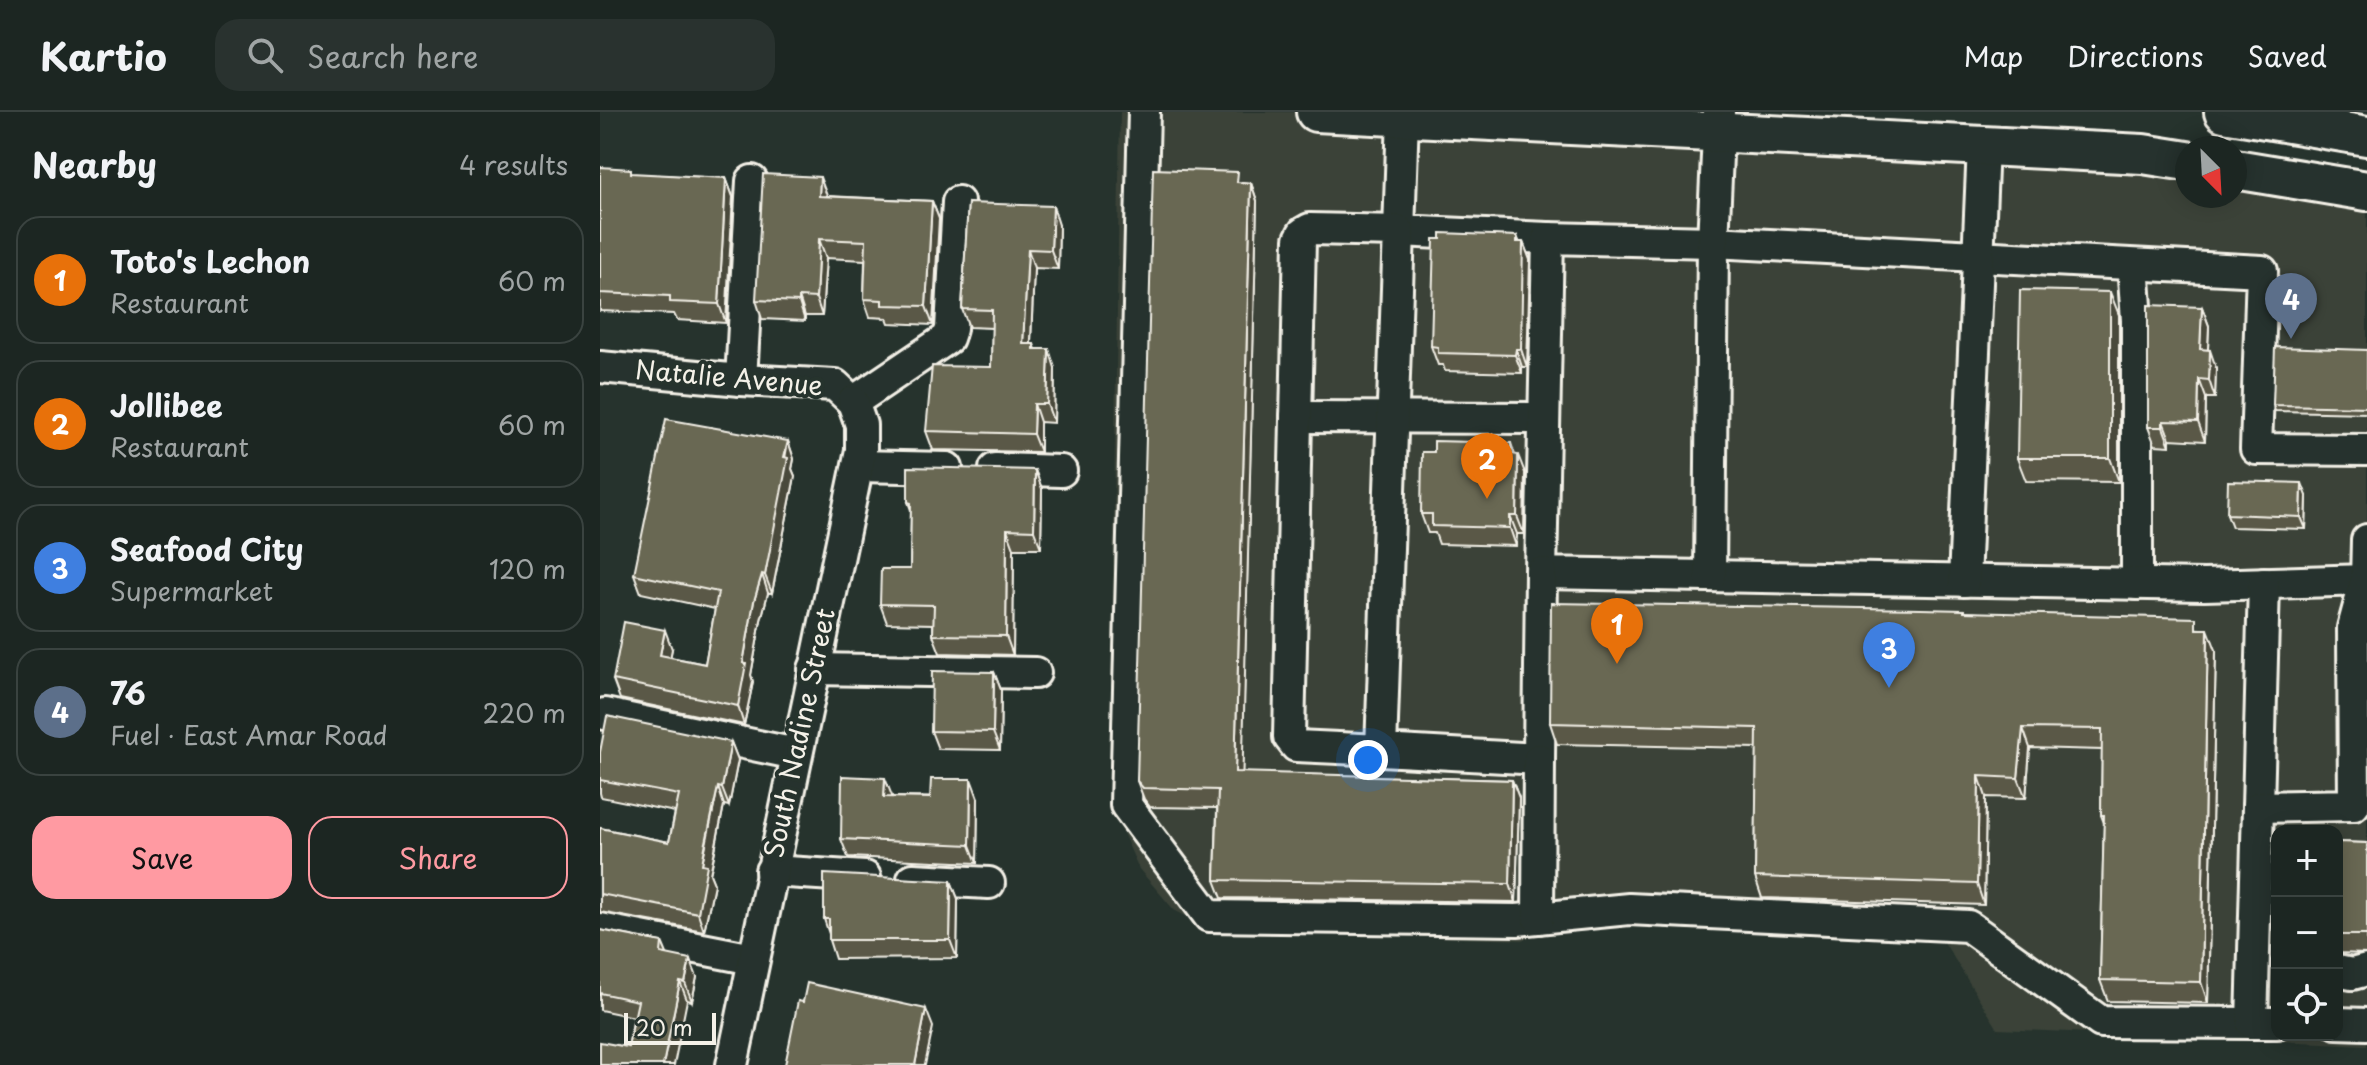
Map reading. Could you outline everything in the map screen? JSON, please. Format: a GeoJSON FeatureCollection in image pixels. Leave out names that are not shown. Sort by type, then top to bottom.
{"type":"FeatureCollection","features":[{"type":"Feature","properties":{"kind":"main road"},"geometry":{"type":"LineString","coordinates":[[1316,112],[1718,122],[1983,146],[2143,154],[2175,159]]}},
{"type":"Feature","properties":{"kind":"main road"},"geometry":{"type":"LineString","coordinates":[[2224,112],[2367,136]]}},
{"type":"Feature","properties":{"kind":"main road"},"geometry":{"type":"LineString","coordinates":[[2247,171],[2367,191]]}},
{"type":"Feature","properties":{"kind":"street"},"geometry":{"type":"LineString","coordinates":[[1144,112],[1126,805],[1209,916],[1527,919],[1629,909],[1968,926],[2101,1022],[2264,1023],[2266,947],[2258,807],[2264,583]]}},
{"type":"Feature","properties":{"kind":"street"},"geometry":{"type":"LineString","coordinates":[[1381,750],[1403,116]]}},
{"type":"Feature","properties":{"kind":"street"},"geometry":{"type":"LineString","coordinates":[[1710,576],[1713,242],[1718,122]]}},
{"type":"Feature","properties":{"kind":"street"},"geometry":{"type":"LineString","coordinates":[[1964,581],[1983,146]]}},
{"type":"Feature","properties":{"kind":"street"},"geometry":{"type":"LineString","coordinates":[[741,380],[752,181]]}},
{"type":"Feature","properties":{"kind":"street"},"geometry":{"type":"LineString","coordinates":[[853,402],[948,338],[958,202]]}},
{"type":"Feature","properties":{"kind":"street"},"geometry":{"type":"LineString","coordinates":[[1539,759],[1296,746],[1289,737],[1300,239],[1310,229],[1713,242],[2262,271],[2256,449],[2367,450]]}},
{"type":"Feature","properties":{"kind":"street"},"geometry":{"type":"LineString","coordinates":[[1527,919],[1539,759],[1548,238]]}},
{"type":"Feature","properties":{"kind":"street"},"geometry":{"type":"LineString","coordinates":[[2133,265],[2137,320],[2137,584]]}},
{"type":"Feature","properties":{"kind":"street","name":"Natalie Avenue"},"geometry":{"type":"LineString","coordinates":[[600,367],[835,385],[853,402]]}},
{"type":"Feature","properties":{"kind":"street","name":"South Nadine Street"},"geometry":{"type":"LineString","coordinates":[[732,1065],[861,450],[861,425],[853,402]]}},
{"type":"Feature","properties":{"kind":"street"},"geometry":{"type":"LineString","coordinates":[[1296,417],[1544,418]]}},
{"type":"Feature","properties":{"kind":"street"},"geometry":{"type":"LineString","coordinates":[[858,466],[1061,471]]}},
{"type":"Feature","properties":{"kind":"street"},"geometry":{"type":"LineString","coordinates":[[2258,807],[2360,808],[2353,628],[2367,580],[2367,540]]}},
{"type":"Feature","properties":{"kind":"street"},"geometry":{"type":"LineString","coordinates":[[1541,573],[2137,584],[2367,580]]}},
{"type":"Feature","properties":{"kind":"street"},"geometry":{"type":"LineString","coordinates":[[814,669],[1035,673]]}},
{"type":"Feature","properties":{"kind":"street"},"geometry":{"type":"LineString","coordinates":[[605,714],[796,754]]}},
{"type":"Feature","properties":{"kind":"street"},"geometry":{"type":"LineString","coordinates":[[771,871],[989,883]]}},
{"type":"Feature","properties":{"kind":"street"},"geometry":{"type":"LineString","coordinates":[[600,929],[753,959]]}},
{"type":"Feature","properties":{"kind":"street"},"geometry":{"type":"LineString","coordinates":[[2343,972],[2352,974],[2367,970]]}},
{"type":"Feature","properties":{"kind":"street"},"geometry":{"type":"LineString","coordinates":[[2343,1023],[2367,1024]]}},
{"type":"Feature","properties":{"kind":"shaded area"},"geometry":{"type":"Polygon","coordinates":[[[1120,112],[1316,112],[2175,160],[2175,208],[2247,208],[2247,171],[2367,191],[2367,1045],[2275,1041],[2343,1041],[2343,825],[2271,825],[2271,1041],[1998,1029],[1944,942],[1564,922],[1522,940],[1213,930],[1174,910],[1139,869],[1115,815],[1110,771],[1120,112]]]}},
{"type":"Feature","properties":{"kind":"building"},"geometry":{"type":"Polygon","coordinates":[[[600,167],[631,169],[631,173],[726,178],[719,304],[670,302],[670,296],[600,293],[600,167]]]}},
{"type":"Feature","properties":{"kind":"building"},"geometry":{"type":"Polygon","coordinates":[[[1153,169],[1238,172],[1237,182],[1251,183],[1235,772],[1512,780],[1510,884],[1215,880],[1218,790],[1143,788],[1137,781],[1153,169]]]}},
{"type":"Feature","properties":{"kind":"building"},"geometry":{"type":"Polygon","coordinates":[[[763,174],[820,177],[819,196],[932,201],[926,306],[882,305],[882,300],[864,299],[866,241],[819,239],[816,298],[799,297],[799,302],[756,300],[763,174]]]}},
{"type":"Feature","properties":{"kind":"building"},"geometry":{"type":"Polygon","coordinates":[[[968,203],[1053,206],[1051,250],[1028,249],[1023,344],[1034,344],[1034,349],[1049,349],[1047,404],[1034,404],[1033,434],[926,431],[932,366],[991,367],[992,310],[962,309],[968,203]]]}},
{"type":"Feature","properties":{"kind":"building"},"geometry":{"type":"Polygon","coordinates":[[[1441,233],[1517,236],[1517,242],[1523,242],[1521,349],[1516,349],[1515,355],[1438,353],[1438,347],[1431,346],[1434,239],[1441,239],[1441,233]]]}},
{"type":"Feature","properties":{"kind":"building"},"geometry":{"type":"Polygon","coordinates":[[[2020,290],[2110,292],[2110,458],[2017,458],[2020,290]]]}},
{"type":"Feature","properties":{"kind":"building"},"geometry":{"type":"Polygon","coordinates":[[[2148,305],[2202,307],[2200,349],[2210,350],[2209,380],[2199,379],[2198,422],[2163,421],[2163,427],[2148,427],[2148,305]]]}},
{"type":"Feature","properties":{"kind":"building"},"geometry":{"type":"Polygon","coordinates":[[[2275,347],[2367,350],[2367,407],[2273,405],[2275,347]]]}},
{"type":"Feature","properties":{"kind":"building"},"geometry":{"type":"Polygon","coordinates":[[[666,419],[788,441],[784,457],[788,458],[765,575],[762,574],[754,601],[738,706],[613,680],[624,622],[665,630],[660,655],[705,664],[718,592],[634,574],[666,419]]]}},
{"type":"Feature","properties":{"kind":"building"},"geometry":{"type":"Polygon","coordinates":[[[1434,441],[1511,443],[1511,454],[1518,455],[1517,516],[1510,516],[1510,528],[1432,526],[1432,514],[1421,514],[1422,452],[1434,452],[1434,441]]]}},
{"type":"Feature","properties":{"kind":"building"},"geometry":{"type":"Polygon","coordinates":[[[908,467],[1035,470],[1034,530],[1007,529],[1006,636],[933,635],[934,605],[880,604],[881,569],[910,569],[908,467]]]}},
{"type":"Feature","properties":{"kind":"building"},"geometry":{"type":"Polygon","coordinates":[[[2228,481],[2302,483],[2301,517],[2227,514],[2228,481]]]}},
{"type":"Feature","properties":{"kind":"building"},"geometry":{"type":"Polygon","coordinates":[[[1551,603],[1964,610],[2196,618],[2196,629],[2208,629],[2201,982],[2100,980],[2104,815],[2101,815],[2102,729],[2023,728],[2018,778],[1979,776],[1977,884],[1755,877],[1757,728],[1550,723],[1551,603]]]}},
{"type":"Feature","properties":{"kind":"building"},"geometry":{"type":"Polygon","coordinates":[[[932,671],[994,672],[993,732],[931,731],[932,671]]]}},
{"type":"Feature","properties":{"kind":"building"},"geometry":{"type":"Polygon","coordinates":[[[607,716],[731,742],[705,847],[702,864],[707,865],[698,913],[600,894],[600,828],[669,842],[679,795],[600,780],[600,752],[607,716]]]}},
{"type":"Feature","properties":{"kind":"building"},"geometry":{"type":"Polygon","coordinates":[[[842,776],[885,778],[884,797],[930,798],[931,779],[971,779],[970,845],[841,839],[842,776]]]}},
{"type":"Feature","properties":{"kind":"building"},"geometry":{"type":"Polygon","coordinates":[[[2343,842],[2367,843],[2367,935],[2343,935],[2343,842]]]}},
{"type":"Feature","properties":{"kind":"building"},"geometry":{"type":"Polygon","coordinates":[[[824,874],[951,881],[950,940],[829,940],[829,919],[824,919],[824,874]]]}},
{"type":"Feature","properties":{"kind":"building"},"geometry":{"type":"Polygon","coordinates":[[[600,930],[662,942],[661,953],[690,959],[685,983],[680,982],[663,1065],[600,1065],[600,1042],[628,1047],[638,1001],[600,993],[600,930]]]}},
{"type":"Feature","properties":{"kind":"building"},"geometry":{"type":"Polygon","coordinates":[[[807,983],[926,1009],[915,1065],[785,1065],[798,1001],[803,1002],[807,983]]]}},
{"type":"Feature","properties":{"kind":"place","name":"76"},"geometry":{"type":"Point","coordinates":[2291,339]}},
{"type":"Feature","properties":{"kind":"place","name":"Jollibee"},"geometry":{"type":"Point","coordinates":[1487,499]}},
{"type":"Feature","properties":{"kind":"place","name":"Toto's Lechon"},"geometry":{"type":"Point","coordinates":[1617,664]}},
{"type":"Feature","properties":{"kind":"place","name":"Seafood City"},"geometry":{"type":"Point","coordinates":[1889,688]}}]}
